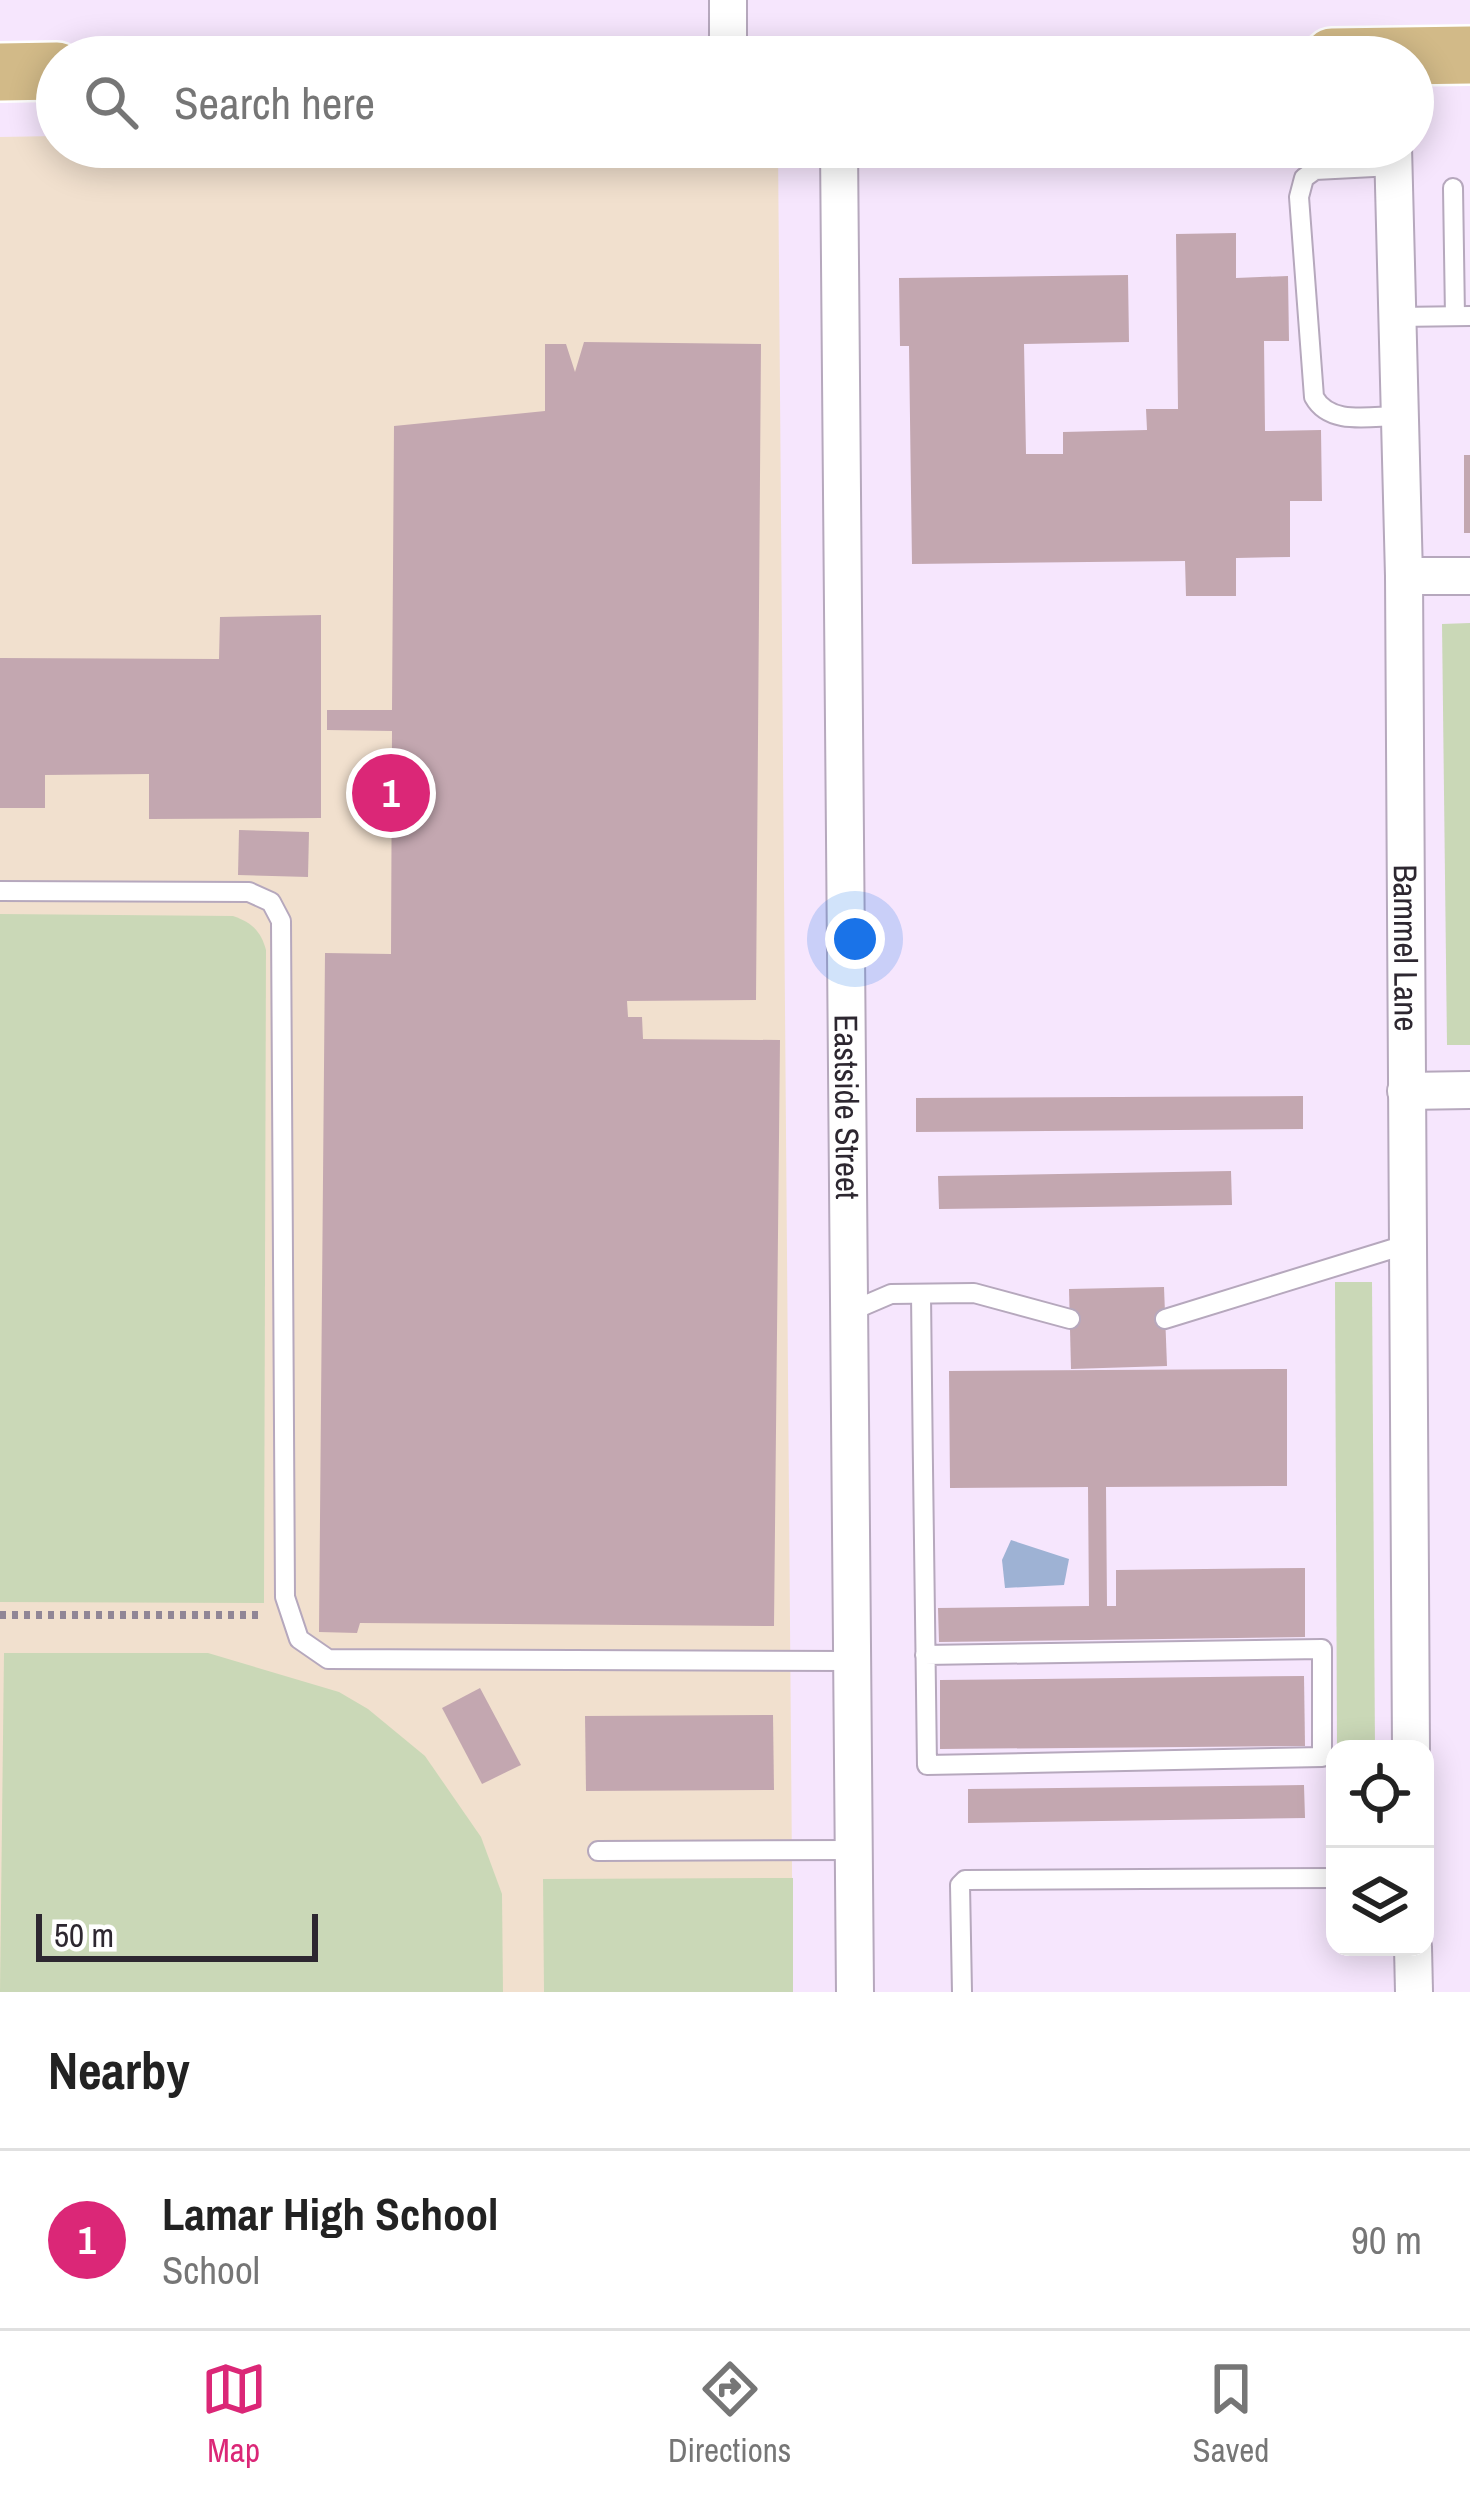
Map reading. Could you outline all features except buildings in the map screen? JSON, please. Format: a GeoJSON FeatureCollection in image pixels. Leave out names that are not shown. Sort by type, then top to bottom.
{"type":"FeatureCollection","features":[{"type":"Feature","properties":{"kind":"main road"},"geometry":{"type":"LineString","coordinates":[[1434,56],[1470,55]]}},
{"type":"Feature","properties":{"kind":"main road"},"geometry":{"type":"LineString","coordinates":[[0,72],[36,71]]}},
{"type":"Feature","properties":{"kind":"street"},"geometry":{"type":"LineString","coordinates":[[728,0],[728,36]]}},
{"type":"Feature","properties":{"kind":"street","name":"Eastside Street"},"geometry":{"type":"LineString","coordinates":[[838,168],[855,1992]]}},
{"type":"Feature","properties":{"kind":"street","name":"Bammel Lane"},"geometry":{"type":"LineString","coordinates":[[1393,168],[1404,576],[1411,1740]]}},
{"type":"Feature","properties":{"kind":"street"},"geometry":{"type":"LineString","coordinates":[[1404,576],[1470,576]]}},
{"type":"Feature","properties":{"kind":"street"},"geometry":{"type":"LineString","coordinates":[[1406,1091],[1470,1090]]}},
{"type":"Feature","properties":{"kind":"street"},"geometry":{"type":"LineString","coordinates":[[1413,1956],[1414,1992]]}},
{"type":"Feature","properties":{"kind":"lane"},"geometry":{"type":"LineString","coordinates":[[1326,168],[1304,178],[1299,197],[1314,397],[1321,410],[1337,417],[1400,416]]}},
{"type":"Feature","properties":{"kind":"lane"},"geometry":{"type":"LineString","coordinates":[[1397,317],[1463,316],[1453,188]]}},
{"type":"Feature","properties":{"kind":"lane"},"geometry":{"type":"LineString","coordinates":[[0,891],[249,892],[271,902],[280,921],[285,1597],[298,1639],[328,1659],[850,1661]]}},
{"type":"Feature","properties":{"kind":"lane"},"geometry":{"type":"LineString","coordinates":[[1166,1319],[1408,1244]]}},
{"type":"Feature","properties":{"kind":"lane"},"geometry":{"type":"LineString","coordinates":[[849,1312],[891,1294],[974,1294],[1070,1319]]}},
{"type":"Feature","properties":{"kind":"lane"},"geometry":{"type":"LineString","coordinates":[[921,1294],[926,1765],[1322,1757],[1322,1649],[925,1654]]}},
{"type":"Feature","properties":{"kind":"lane"},"geometry":{"type":"LineString","coordinates":[[598,1851],[852,1850]]}},
{"type":"Feature","properties":{"kind":"lane"},"geometry":{"type":"LineString","coordinates":[[962,1992],[960,1885],[965,1880],[1326,1878]]}},
{"type":"Feature","properties":{"kind":"path"},"geometry":{"type":"LineString","coordinates":[[0,1615],[291,1615]]}},
{"type":"Feature","properties":{"kind":"shaded area"},"geometry":{"type":"Polygon","coordinates":[[[36,136],[36,168],[778,168],[793,1992],[0,1992],[0,137],[36,136]]]}},
{"type":"Feature","properties":{"kind":"green space"},"geometry":{"type":"Polygon","coordinates":[[[1470,623],[1470,1045],[1447,1045],[1442,624],[1470,623]]]}},
{"type":"Feature","properties":{"kind":"green space"},"geometry":{"type":"Polygon","coordinates":[[[0,914],[233,916],[254,928],[264,943],[264,1603],[0,1602],[0,914]]]}},
{"type":"Feature","properties":{"kind":"green space"},"geometry":{"type":"Polygon","coordinates":[[[1335,1282],[1372,1282],[1375,1740],[1337,1740],[1335,1282]]]}},
{"type":"Feature","properties":{"kind":"green space"},"geometry":{"type":"Polygon","coordinates":[[[4,1653],[208,1653],[339,1692],[368,1709],[425,1756],[481,1837],[502,1894],[503,1992],[0,1992],[4,1653]]]}},
{"type":"Feature","properties":{"kind":"green space"},"geometry":{"type":"Polygon","coordinates":[[[793,1878],[793,1992],[544,1992],[543,1879],[793,1878]]]}},
{"type":"Feature","properties":{"kind":"water"},"geometry":{"type":"Polygon","coordinates":[[[1011,1540],[1069,1559],[1064,1585],[1005,1588],[1002,1560],[1011,1540]]]}},
{"type":"Feature","properties":{"kind":"place","name":"Lamar High School"},"geometry":{"type":"Point","coordinates":[391,793]}}]}
